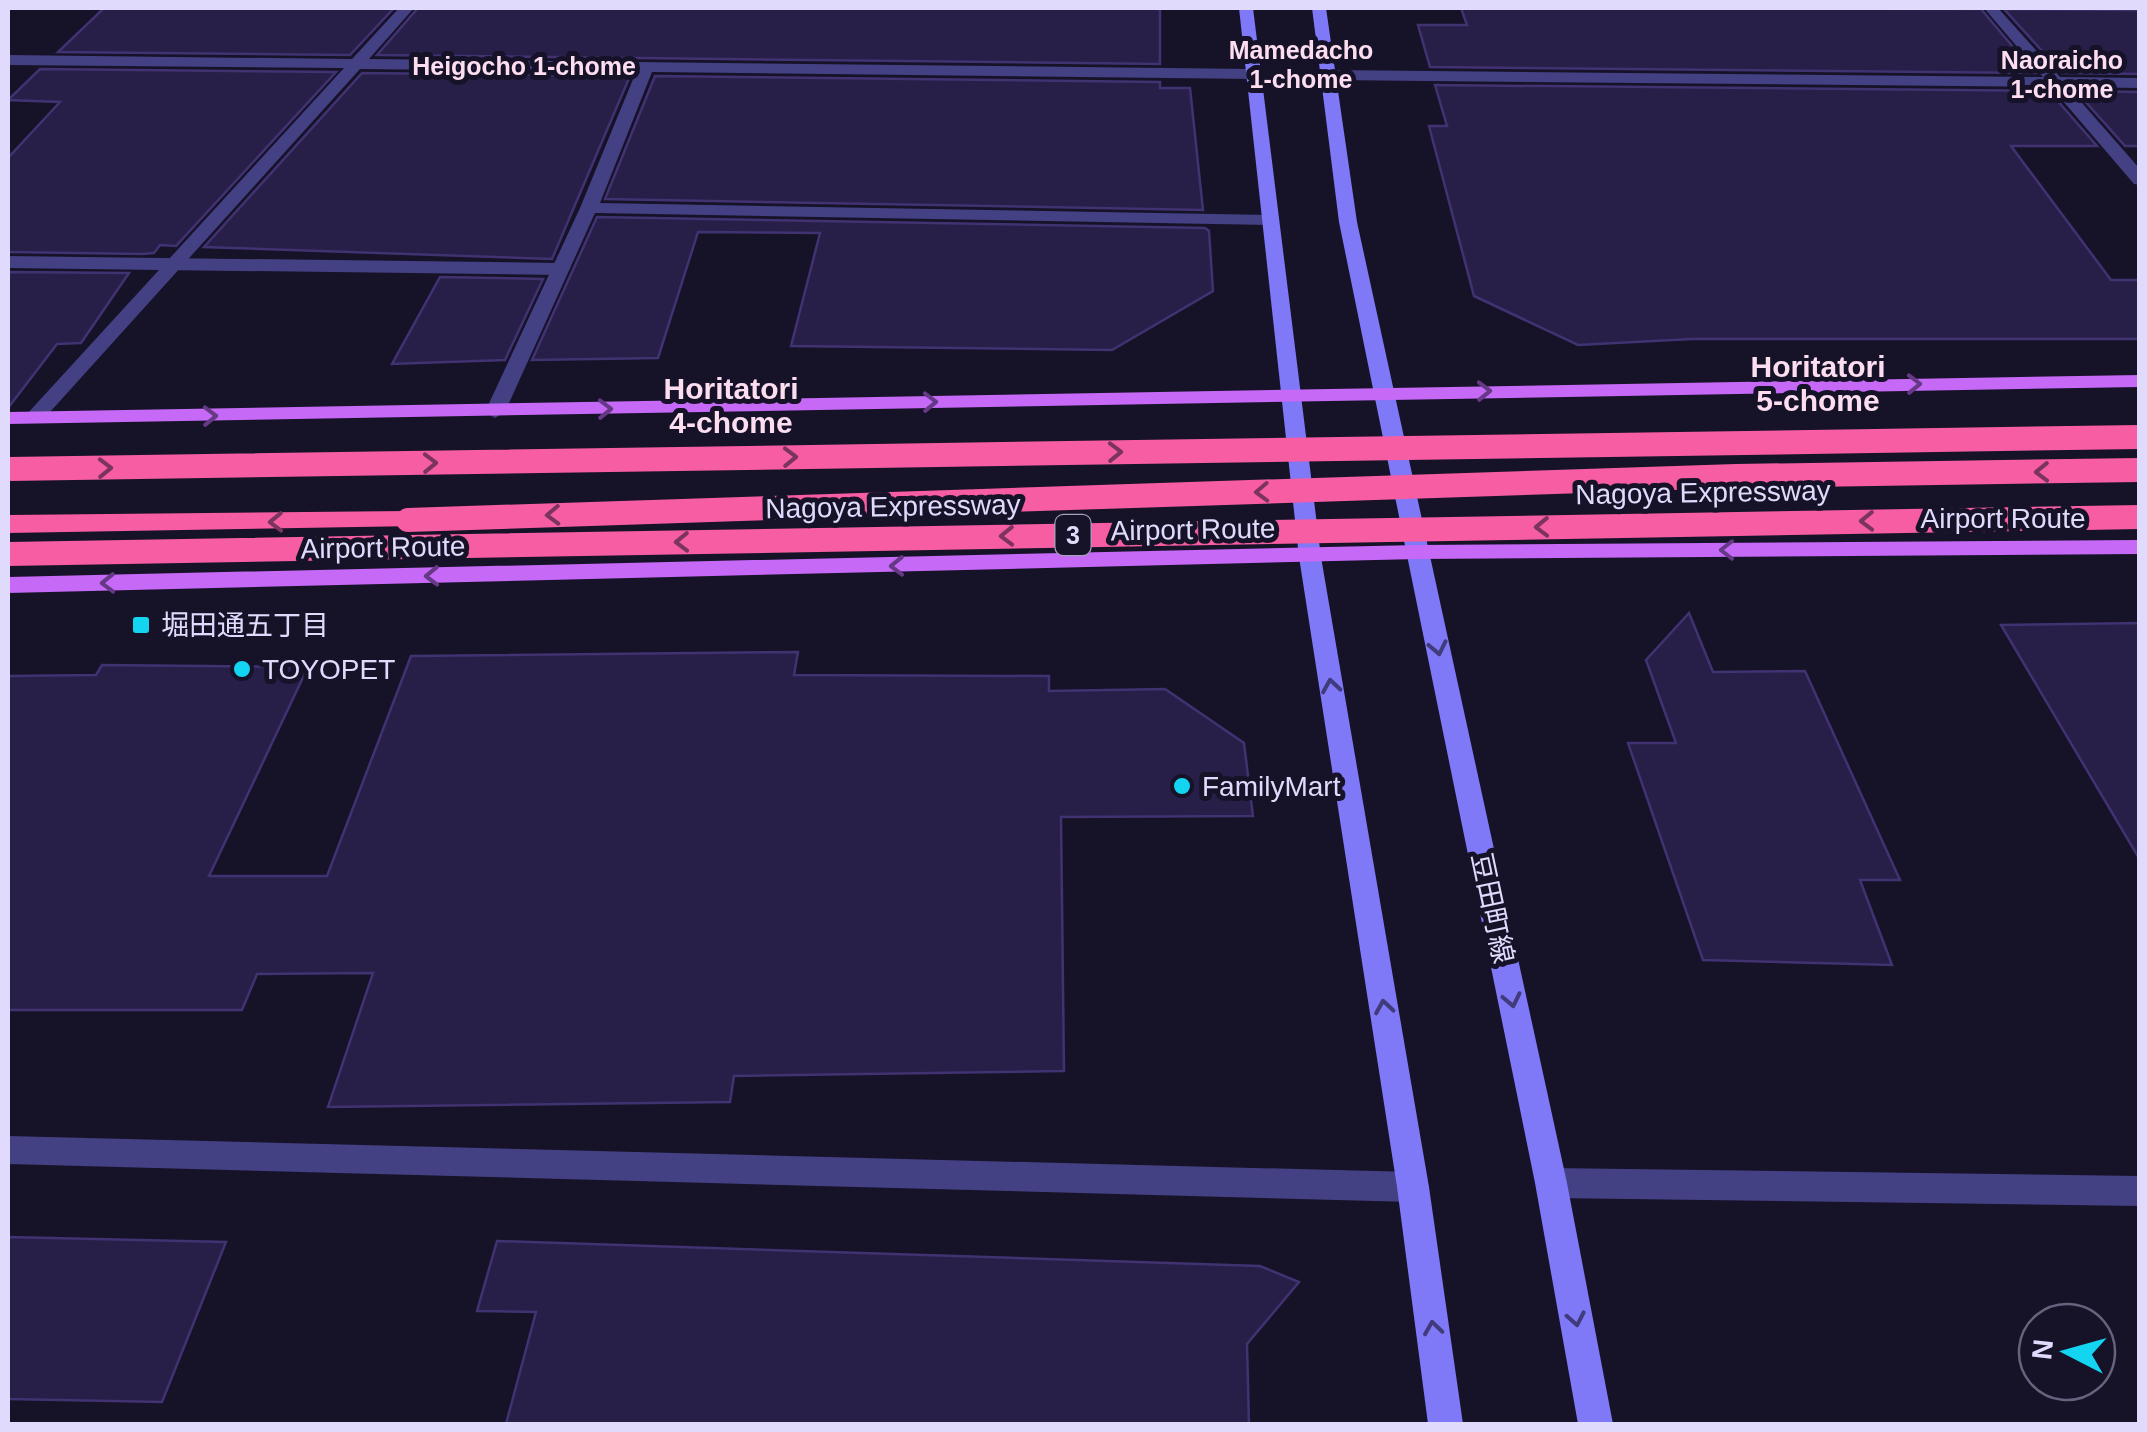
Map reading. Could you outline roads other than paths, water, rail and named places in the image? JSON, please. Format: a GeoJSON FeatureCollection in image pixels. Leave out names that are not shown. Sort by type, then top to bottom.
{"type":"FeatureCollection","features":[{"type":"Feature","properties":{"kind":"highway","name":"Nagoya Expressway"},"geometry":{"type":"LineString","coordinates":[[8,469],[2140,437]]}},
{"type":"Feature","properties":{"kind":"highway"},"geometry":{"type":"LineString","coordinates":[[8,524],[408,520],[1716,477],[2140,470]]}},
{"type":"Feature","properties":{"kind":"highway","name":"Nagoya Expressway"},"geometry":{"type":"LineString","coordinates":[[8,554],[2140,516]]}},
{"type":"Feature","properties":{"kind":"main road"},"geometry":{"type":"LineString","coordinates":[[8,418],[2140,380]]}},
{"type":"Feature","properties":{"kind":"main road","name":"Airport Route"},"geometry":{"type":"LineString","coordinates":[[8,586],[1418,552],[2140,547]]}},
{"type":"Feature","properties":{"kind":"street"},"geometry":{"type":"LineString","coordinates":[[34,418],[407,8]]}},
{"type":"Feature","properties":{"kind":"street"},"geometry":{"type":"LineString","coordinates":[[1246,8],[1310,556],[1413,1187],[1446,1424]]}},
{"type":"Feature","properties":{"kind":"street","name":"豆田町線"},"geometry":{"type":"LineString","coordinates":[[1319,8],[1348,222],[1551,1182],[1596,1424]]}},
{"type":"Feature","properties":{"kind":"street"},"geometry":{"type":"LineString","coordinates":[[1991,8],[2140,180]]}},
{"type":"Feature","properties":{"kind":"street"},"geometry":{"type":"LineString","coordinates":[[8,60],[1253,74]]}},
{"type":"Feature","properties":{"kind":"street"},"geometry":{"type":"LineString","coordinates":[[495,412],[589,208],[646,67]]}},
{"type":"Feature","properties":{"kind":"street"},"geometry":{"type":"LineString","coordinates":[[1331,75],[2140,83]]}},
{"type":"Feature","properties":{"kind":"street"},"geometry":{"type":"LineString","coordinates":[[589,208],[1270,220]]}},
{"type":"Feature","properties":{"kind":"street"},"geometry":{"type":"LineString","coordinates":[[8,262],[561,268]]}},
{"type":"Feature","properties":{"kind":"street"},"geometry":{"type":"LineString","coordinates":[[8,1150],[1413,1187]]}},
{"type":"Feature","properties":{"kind":"street"},"geometry":{"type":"LineString","coordinates":[[1551,1182],[2140,1191]]}},
{"type":"Feature","properties":{"kind":"place","name":"堀田通五丁目"},"geometry":{"type":"Point","coordinates":[141,625]}},
{"type":"Feature","properties":{"kind":"place","name":"TOYOPET"},"geometry":{"type":"Point","coordinates":[242,669]}},
{"type":"Feature","properties":{"kind":"place","name":"FamilyMart"},"geometry":{"type":"Point","coordinates":[1182,786]}},
{"type":"Feature","properties":{"kind":"district","name":"Mamedacho 1-chome"},"geometry":{"type":"Point","coordinates":[1301,64]}},
{"type":"Feature","properties":{"kind":"district","name":"Heigocho 1-chome"},"geometry":{"type":"Point","coordinates":[524,66]}},
{"type":"Feature","properties":{"kind":"district","name":"Naoraicho 1-chome"},"geometry":{"type":"Point","coordinates":[2062,74]}},
{"type":"Feature","properties":{"kind":"district","name":"Horitatori 5-chome"},"geometry":{"type":"Point","coordinates":[1818,384]}},
{"type":"Feature","properties":{"kind":"district","name":"Horitatori 4-chome"},"geometry":{"type":"Point","coordinates":[731,406]}}]}
